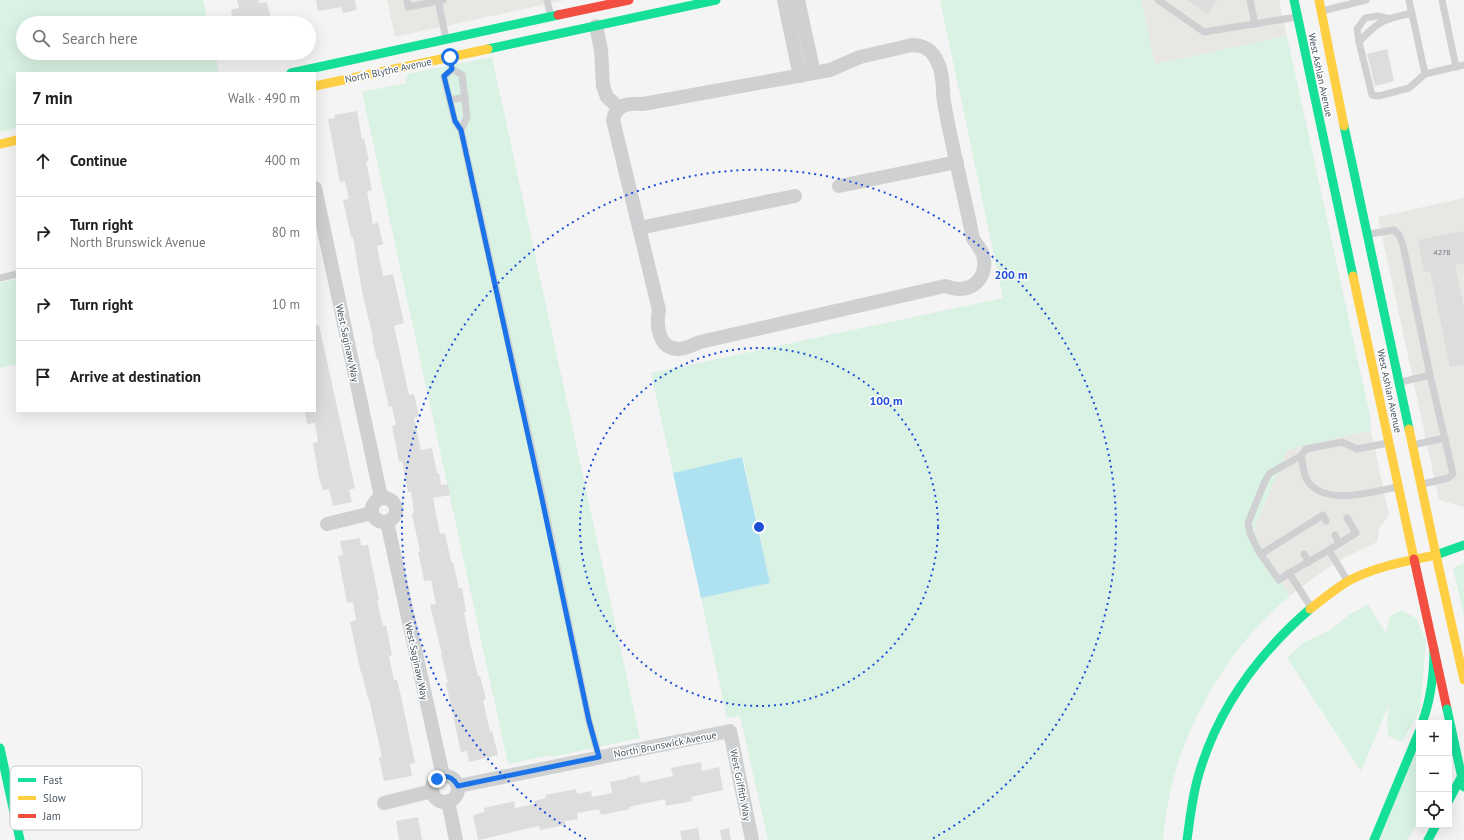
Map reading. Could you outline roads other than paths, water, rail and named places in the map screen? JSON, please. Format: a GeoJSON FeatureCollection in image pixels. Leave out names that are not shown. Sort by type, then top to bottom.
{"type":"FeatureCollection","features":[{"type":"Feature","properties":{"kind":"main road","name":"North Blythe Avenue"},"geometry":{"type":"LineString","coordinates":[[296,72],[629,0]]}},
{"type":"Feature","properties":{"kind":"main road","name":"North Blythe Avenue"},"geometry":{"type":"LineString","coordinates":[[316,86],[716,0]]}},
{"type":"Feature","properties":{"kind":"main road","name":"West Ashlan Avenue"},"geometry":{"type":"LineString","coordinates":[[1294,0],[1464,787]]}},
{"type":"Feature","properties":{"kind":"main road","name":"West Ashlan Avenue"},"geometry":{"type":"LineString","coordinates":[[1319,0],[1340,109],[1398,382],[1464,679]]}},
{"type":"Feature","properties":{"kind":"main road"},"geometry":{"type":"LineString","coordinates":[[0,144],[16,140]]}},
{"type":"Feature","properties":{"kind":"main road"},"geometry":{"type":"LineString","coordinates":[[1356,287],[1366,297]]}},
{"type":"Feature","properties":{"kind":"main road"},"geometry":{"type":"LineString","coordinates":[[1385,368],[1398,382]]}},
{"type":"Feature","properties":{"kind":"main road"},"geometry":{"type":"LineString","coordinates":[[1187,840],[1195,791],[1203,761],[1214,731],[1229,703],[1246,677],[1266,652],[1287,630],[1312,608],[1348,582],[1375,570],[1414,559],[1436,555],[1464,545]]}},
{"type":"Feature","properties":{"kind":"main road"},"geometry":{"type":"LineString","coordinates":[[1423,720],[1428,708],[1433,686],[1434,649]]}},
{"type":"Feature","properties":{"kind":"main road"},"geometry":{"type":"LineString","coordinates":[[1374,840],[1416,739]]}},
{"type":"Feature","properties":{"kind":"main road"},"geometry":{"type":"LineString","coordinates":[[0,748],[10,794]]}},
{"type":"Feature","properties":{"kind":"main road"},"geometry":{"type":"LineString","coordinates":[[1452,794],[1464,772]]}},
{"type":"Feature","properties":{"kind":"main road"},"geometry":{"type":"LineString","coordinates":[[1428,840],[1434,828]]}},
{"type":"Feature","properties":{"kind":"main road"},"geometry":{"type":"LineString","coordinates":[[18,830],[20,840]]}},
{"type":"Feature","properties":{"kind":"street"},"geometry":{"type":"LineString","coordinates":[[784,0],[800,76]]}},
{"type":"Feature","properties":{"kind":"street"},"geometry":{"type":"LineString","coordinates":[[798,0],[814,73]]}},
{"type":"Feature","properties":{"kind":"street"},"geometry":{"type":"LineString","coordinates":[[551,17],[555,34]]}},
{"type":"Feature","properties":{"kind":"street"},"geometry":{"type":"LineString","coordinates":[[596,26],[601,50],[603,86],[608,97],[619,108]]}},
{"type":"Feature","properties":{"kind":"street"},"geometry":{"type":"LineString","coordinates":[[791,34],[805,31]]}},
{"type":"Feature","properties":{"kind":"street"},"geometry":{"type":"LineString","coordinates":[[921,46],[934,55],[942,72],[944,100],[973,239],[983,254],[985,264],[983,275],[976,283],[968,287],[958,289],[945,286],[700,342],[679,349],[668,346],[662,342],[658,332],[659,310],[613,120],[614,114],[619,108],[627,103],[642,104],[830,70],[860,57],[905,47],[921,46]]}},
{"type":"Feature","properties":{"kind":"street","name":"North Blythe Avenue"},"geometry":{"type":"LineString","coordinates":[[316,74],[389,58],[398,50]]}},
{"type":"Feature","properties":{"kind":"street"},"geometry":{"type":"LineString","coordinates":[[839,186],[957,162]]}},
{"type":"Feature","properties":{"kind":"street","name":"West Saginaw Way"},"geometry":{"type":"LineString","coordinates":[[316,193],[381,497]]}},
{"type":"Feature","properties":{"kind":"street"},"geometry":{"type":"LineString","coordinates":[[639,228],[795,196]]}},
{"type":"Feature","properties":{"kind":"street"},"geometry":{"type":"LineString","coordinates":[[381,497],[391,499],[397,507],[395,516],[387,522],[377,520],[372,512],[374,503],[381,497]]}},
{"type":"Feature","properties":{"kind":"street"},"geometry":{"type":"LineString","coordinates":[[327,524],[372,512]]}},
{"type":"Feature","properties":{"kind":"street","name":"West Saginaw Way"},"geometry":{"type":"LineString","coordinates":[[387,522],[443,776]]}},
{"type":"Feature","properties":{"kind":"street","name":"North Brunswick Avenue"},"geometry":{"type":"LineString","coordinates":[[458,786],[730,731]]}},
{"type":"Feature","properties":{"kind":"street","name":"West Griffith Way"},"geometry":{"type":"LineString","coordinates":[[730,731],[752,840]]}},
{"type":"Feature","properties":{"kind":"street"},"geometry":{"type":"LineString","coordinates":[[443,776],[449,776],[458,786],[454,798],[448,801],[441,801],[432,791],[433,785],[437,779],[443,776]]}},
{"type":"Feature","properties":{"kind":"street"},"geometry":{"type":"LineString","coordinates":[[384,803],[432,791]]}},
{"type":"Feature","properties":{"kind":"street"},"geometry":{"type":"LineString","coordinates":[[448,801],[456,840]]}},
{"type":"Feature","properties":{"kind":"lane"},"geometry":{"type":"LineString","coordinates":[[407,0],[408,7],[440,0],[446,40]]}},
{"type":"Feature","properties":{"kind":"lane"},"geometry":{"type":"LineString","coordinates":[[547,0],[551,17]]}},
{"type":"Feature","properties":{"kind":"lane"},"geometry":{"type":"LineString","coordinates":[[1158,0],[1204,32],[1298,17]]}},
{"type":"Feature","properties":{"kind":"lane"},"geometry":{"type":"LineString","coordinates":[[1250,0],[1255,24]]}},
{"type":"Feature","properties":{"kind":"lane"},"geometry":{"type":"LineString","coordinates":[[1321,11],[1366,0]]}},
{"type":"Feature","properties":{"kind":"lane"},"geometry":{"type":"LineString","coordinates":[[1409,0],[1425,74]]}},
{"type":"Feature","properties":{"kind":"lane"},"geometry":{"type":"LineString","coordinates":[[1442,0],[1456,67]]}},
{"type":"Feature","properties":{"kind":"lane"},"geometry":{"type":"LineString","coordinates":[[1359,42],[1372,28],[1387,18],[1412,13]]}},
{"type":"Feature","properties":{"kind":"lane"},"geometry":{"type":"LineString","coordinates":[[1387,18],[1377,16],[1365,18],[1357,29],[1372,95],[1379,96],[1409,88],[1425,74],[1464,65]]}},
{"type":"Feature","properties":{"kind":"lane"},"geometry":{"type":"LineString","coordinates":[[450,57],[452,69],[462,75],[468,117],[461,130]]}},
{"type":"Feature","properties":{"kind":"lane"},"geometry":{"type":"LineString","coordinates":[[452,69],[444,76],[455,121],[461,130],[541,491],[589,721],[599,757]]}},
{"type":"Feature","properties":{"kind":"lane"},"geometry":{"type":"LineString","coordinates":[[450,100],[465,96]]}},
{"type":"Feature","properties":{"kind":"lane"},"geometry":{"type":"LineString","coordinates":[[1367,234],[1394,230],[1399,235],[1403,245],[1430,375],[1453,474],[1448,478],[1421,484]]}},
{"type":"Feature","properties":{"kind":"lane"},"geometry":{"type":"LineString","coordinates":[[0,278],[16,274]]}},
{"type":"Feature","properties":{"kind":"lane"},"geometry":{"type":"LineString","coordinates":[[1398,382],[1430,375]]}},
{"type":"Feature","properties":{"kind":"lane"},"geometry":{"type":"LineString","coordinates":[[1412,445],[1444,438]]}},
{"type":"Feature","properties":{"kind":"lane"},"geometry":{"type":"LineString","coordinates":[[1347,518],[1356,533],[1278,580],[1261,554],[1250,533],[1248,523],[1264,481],[1270,474],[1301,456],[1306,449],[1342,442],[1357,449],[1389,442]]}},
{"type":"Feature","properties":{"kind":"lane"},"geometry":{"type":"LineString","coordinates":[[1301,456],[1306,478],[1311,485],[1326,493],[1341,496],[1360,495],[1399,486]]}},
{"type":"Feature","properties":{"kind":"lane"},"geometry":{"type":"LineString","coordinates":[[1261,554],[1293,537],[1323,515],[1326,521]]}},
{"type":"Feature","properties":{"kind":"lane"},"geometry":{"type":"LineString","coordinates":[[1335,535],[1339,543]]}},
{"type":"Feature","properties":{"kind":"lane"},"geometry":{"type":"LineString","coordinates":[[1329,550],[1348,582]]}},
{"type":"Feature","properties":{"kind":"lane"},"geometry":{"type":"LineString","coordinates":[[1304,554],[1309,562]]}},
{"type":"Feature","properties":{"kind":"lane"},"geometry":{"type":"LineString","coordinates":[[1289,573],[1312,608]]}},
{"type":"Feature","properties":{"kind":"water"},"geometry":{"type":"Polygon","coordinates":[[[742,457],[770,583],[701,598],[673,473],[742,457]]]}}]}
